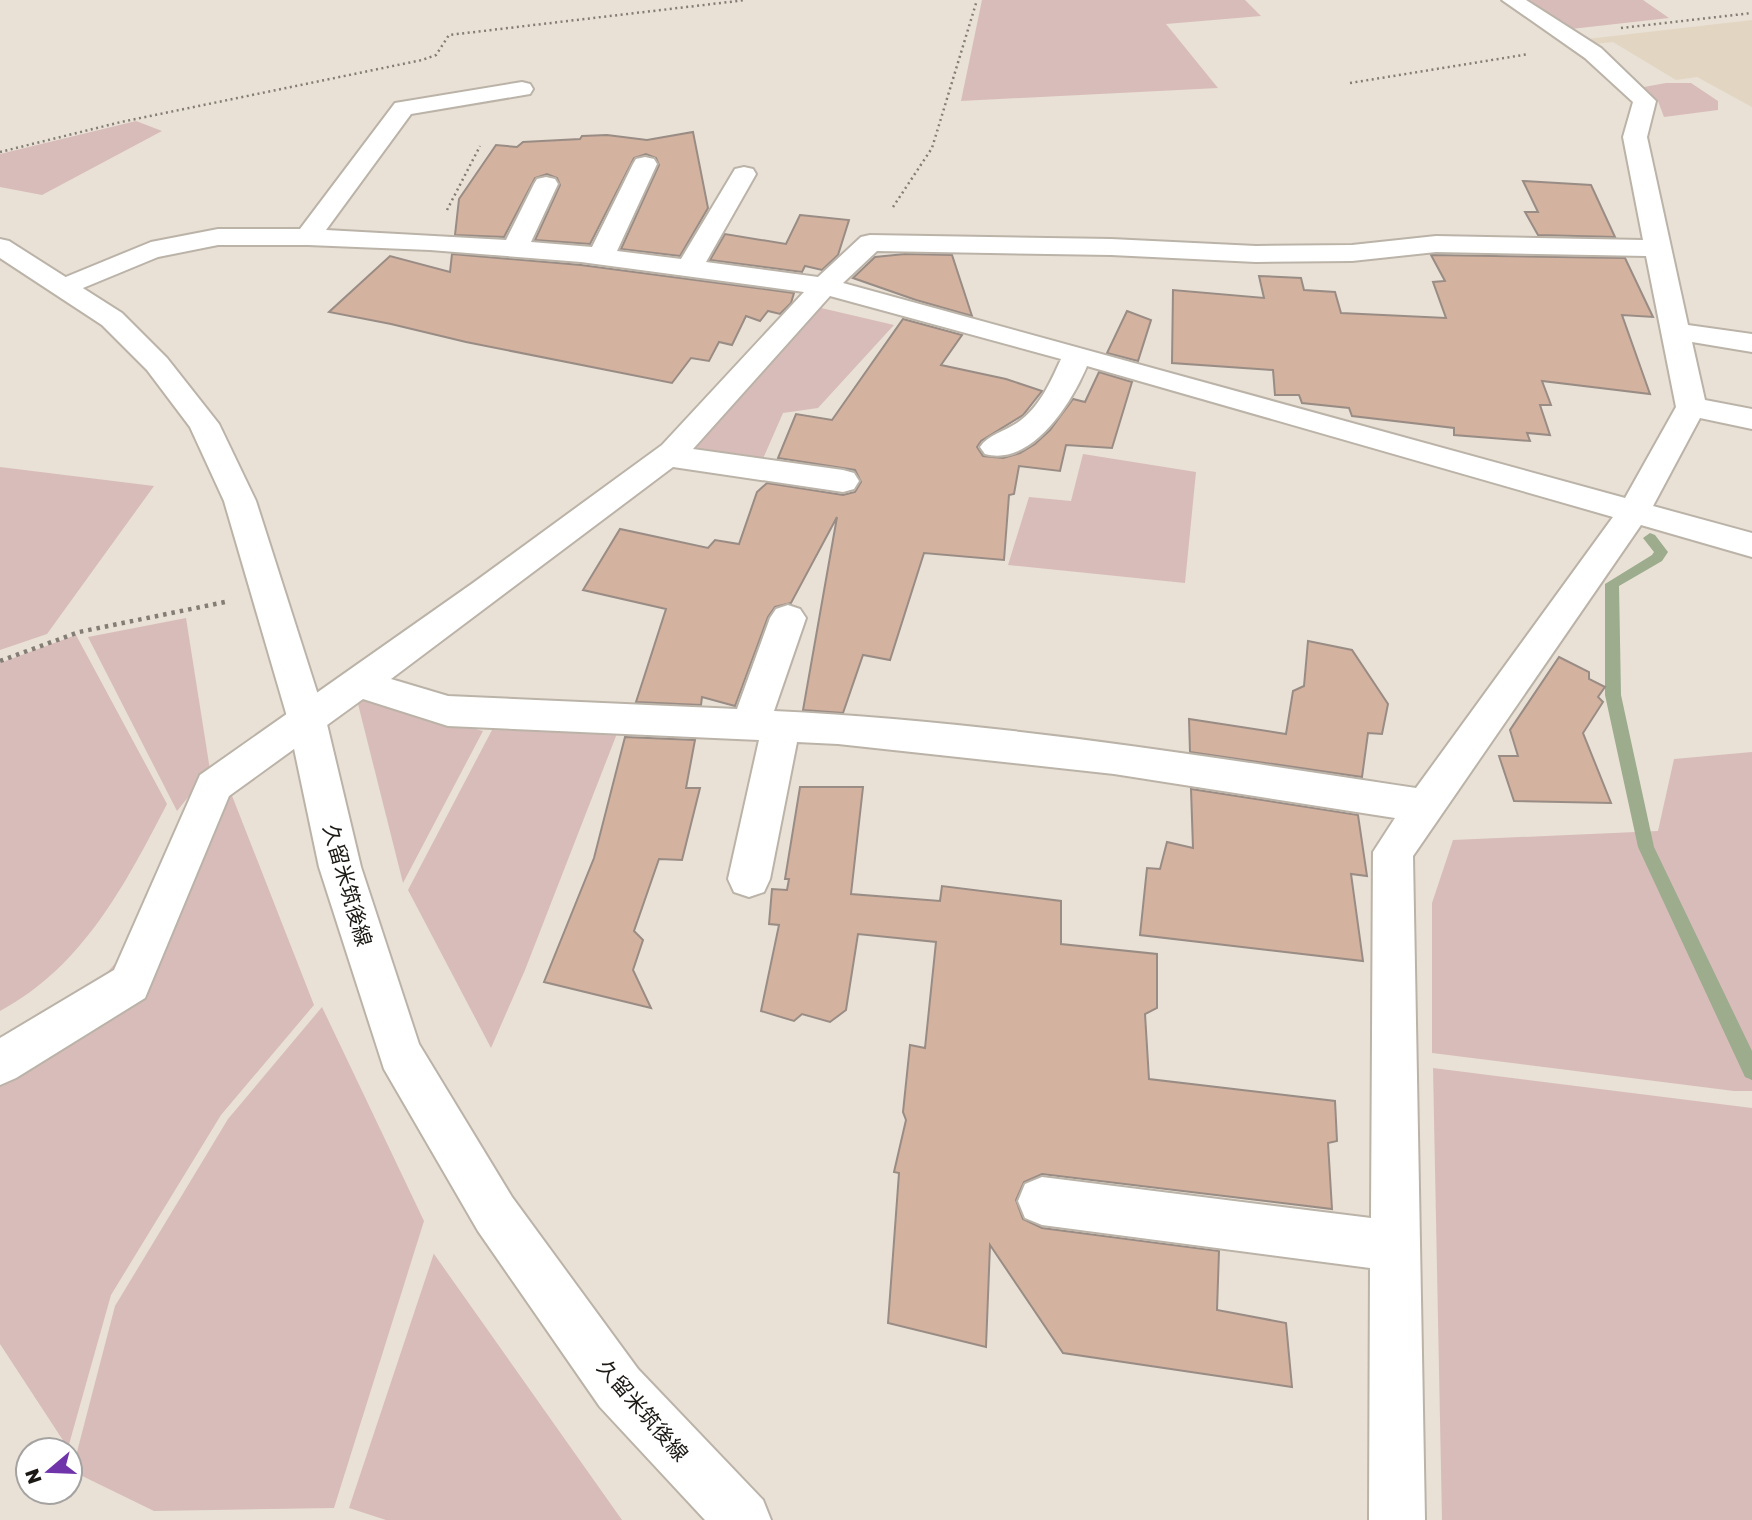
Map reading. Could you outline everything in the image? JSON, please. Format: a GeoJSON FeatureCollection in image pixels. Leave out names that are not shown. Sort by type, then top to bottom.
{"type":"FeatureCollection","features":[{"type":"Feature","properties":{"kind":"street"},"geometry":{"type":"LineString","coordinates":[[1397,1520],[1393,852],[1634,511],[1691,407],[1635,138],[1645,101],[1593,53],[1512,0]]}},
{"type":"Feature","properties":{"kind":"street"},"geometry":{"type":"LineString","coordinates":[[309,237],[403,107],[522,89]]}},
{"type":"Feature","properties":{"kind":"street"},"geometry":{"type":"LineString","coordinates":[[601,256],[645,164]]}},
{"type":"Feature","properties":{"kind":"street"},"geometry":{"type":"LineString","coordinates":[[690,267],[744,174]]}},
{"type":"Feature","properties":{"kind":"street"},"geometry":{"type":"LineString","coordinates":[[515,249],[546,184]]}},
{"type":"Feature","properties":{"kind":"street"},"geometry":{"type":"LineString","coordinates":[[66,287],[151,250],[218,237],[309,237],[430,242],[601,256],[824,286],[1077,354],[1752,545]]}},
{"type":"Feature","properties":{"kind":"street"},"geometry":{"type":"LineString","coordinates":[[0,1063],[130,984],[214,786],[485,592],[667,456],[824,286],[870,243],[1111,247],[1256,254],[1352,253],[1436,244],[1658,248]]}},
{"type":"Feature","properties":{"kind":"street","name":"久留米筑後線"},"geometry":{"type":"LineString","coordinates":[[0,247],[112,318],[157,364],[205,424],[240,501],[307,720],[340,867],[400,1055],[495,1214],[619,1388],[743,1520]]}},
{"type":"Feature","properties":{"kind":"street"},"geometry":{"type":"LineString","coordinates":[[1675,331],[1752,343]]}},
{"type":"Feature","properties":{"kind":"street"},"geometry":{"type":"LineString","coordinates":[[996,447],[1026,434],[1046,417],[1060,395],[1077,354]]}},
{"type":"Feature","properties":{"kind":"street"},"geometry":{"type":"LineString","coordinates":[[1691,407],[1752,419]]}},
{"type":"Feature","properties":{"kind":"street"},"geometry":{"type":"LineString","coordinates":[[667,456],[843,481]]}},
{"type":"Feature","properties":{"kind":"street"},"geometry":{"type":"LineString","coordinates":[[749,880],[766,726],[789,618]]}},
{"type":"Feature","properties":{"kind":"street"},"geometry":{"type":"LineString","coordinates":[[359,683],[448,711],[838,729],[1114,758],[1424,807]]}},
{"type":"Feature","properties":{"kind":"street"},"geometry":{"type":"LineString","coordinates":[[1042,1201],[1397,1247]]}},
{"type":"Feature","properties":{"kind":"path"},"geometry":{"type":"LineString","coordinates":[[0,152],[134,119],[422,60],[436,55],[449,35],[746,0]]}},
{"type":"Feature","properties":{"kind":"path"},"geometry":{"type":"LineString","coordinates":[[870,243],[932,148],[977,0]]}},
{"type":"Feature","properties":{"kind":"path"},"geometry":{"type":"LineString","coordinates":[[1350,83],[1491,62],[1571,38],[1752,13]]}},
{"type":"Feature","properties":{"kind":"path"},"geometry":{"type":"LineString","coordinates":[[430,242],[480,146]]}},
{"type":"Feature","properties":{"kind":"path"},"geometry":{"type":"LineString","coordinates":[[0,661],[79,632],[212,606],[267,591]]}},
{"type":"Feature","properties":{"kind":"shaded area"},"geometry":{"type":"Polygon","coordinates":[[[982,0],[1245,0],[1261,16],[1166,24],[1218,88],[961,101],[982,0]]]}},
{"type":"Feature","properties":{"kind":"shaded area"},"geometry":{"type":"Polygon","coordinates":[[[1529,0],[1643,0],[1669,18],[1571,29],[1529,0]]]}},
{"type":"Feature","properties":{"kind":"shaded area"},"geometry":{"type":"Polygon","coordinates":[[[1752,20],[1752,107],[1697,77],[1676,80],[1613,42],[1594,44],[1587,39],[1752,20]]]}},
{"type":"Feature","properties":{"kind":"shaded area"},"geometry":{"type":"Polygon","coordinates":[[[1666,83],[1691,83],[1718,101],[1718,110],[1664,117],[1658,101],[1644,87],[1666,83]]]}},
{"type":"Feature","properties":{"kind":"shaded area"},"geometry":{"type":"Polygon","coordinates":[[[136,121],[162,131],[42,195],[0,187],[0,154],[136,121]]]}},
{"type":"Feature","properties":{"kind":"shaded area"},"geometry":{"type":"Polygon","coordinates":[[[817,307],[894,325],[818,408],[783,413],[762,461],[690,453],[817,307]]]}},
{"type":"Feature","properties":{"kind":"shaded area"},"geometry":{"type":"Polygon","coordinates":[[[1083,454],[1196,472],[1185,583],[1008,565],[1029,497],[1071,501],[1083,454]]]}},
{"type":"Feature","properties":{"kind":"shaded area"},"geometry":{"type":"Polygon","coordinates":[[[0,467],[154,486],[47,634],[0,650],[0,467]]]}},
{"type":"Feature","properties":{"kind":"shaded area"},"geometry":{"type":"Polygon","coordinates":[[[186,618],[210,770],[177,811],[88,637],[186,618]]]}},
{"type":"Feature","properties":{"kind":"shaded area"},"geometry":{"type":"Polygon","coordinates":[[[76,635],[167,804],[118,893],[79,947],[29,993],[0,1011],[0,663],[76,635]]]}},
{"type":"Feature","properties":{"kind":"shaded area"},"geometry":{"type":"Polygon","coordinates":[[[356,696],[483,731],[403,883],[356,696]]]}},
{"type":"Feature","properties":{"kind":"shaded area"},"geometry":{"type":"Polygon","coordinates":[[[492,730],[618,731],[525,970],[491,1048],[408,890],[492,730]]]}},
{"type":"Feature","properties":{"kind":"shaded area"},"geometry":{"type":"Polygon","coordinates":[[[1752,752],[1752,1091],[1734,1091],[1432,1053],[1432,903],[1453,840],[1658,831],[1674,759],[1752,752]]]}},
{"type":"Feature","properties":{"kind":"shaded area"},"geometry":{"type":"Polygon","coordinates":[[[229,788],[314,1005],[221,1115],[111,1295],[71,1436],[60,1436],[0,1344],[0,1060],[90,992],[134,942],[229,788]]]}},
{"type":"Feature","properties":{"kind":"shaded area"},"geometry":{"type":"Polygon","coordinates":[[[322,1007],[424,1221],[334,1508],[154,1511],[84,1477],[84,1436],[81,1436],[115,1306],[228,1119],[322,1007]]]}},
{"type":"Feature","properties":{"kind":"shaded area"},"geometry":{"type":"Polygon","coordinates":[[[1433,1068],[1752,1108],[1752,1520],[1442,1520],[1433,1068]]]}},
{"type":"Feature","properties":{"kind":"shaded area"},"geometry":{"type":"Polygon","coordinates":[[[434,1253],[622,1520],[386,1520],[349,1508],[434,1253]]]}},
{"type":"Feature","properties":{"kind":"building"},"geometry":{"type":"Polygon","coordinates":[[[693,132],[708,208],[680,256],[621,249],[659,165],[656,158],[646,154],[634,158],[590,244],[535,240],[560,185],[557,178],[547,174],[535,178],[504,237],[455,235],[459,199],[496,145],[517,147],[523,142],[607,135],[647,140],[693,132]]]}},
{"type":"Feature","properties":{"kind":"building"},"geometry":{"type":"Polygon","coordinates":[[[1523,181],[1591,185],[1615,237],[1538,235],[1525,212],[1538,212],[1523,181]]]}},
{"type":"Feature","properties":{"kind":"building"},"geometry":{"type":"Polygon","coordinates":[[[800,215],[849,220],[838,255],[822,270],[805,266],[802,272],[710,260],[725,234],[786,244],[800,215]]]}},
{"type":"Feature","properties":{"kind":"building"},"geometry":{"type":"Polygon","coordinates":[[[452,254],[581,265],[794,293],[791,303],[780,314],[768,311],[760,321],[746,316],[732,345],[719,342],[709,361],[691,358],[672,383],[329,312],[390,256],[450,272],[452,254]]]}},
{"type":"Feature","properties":{"kind":"building"},"geometry":{"type":"Polygon","coordinates":[[[905,254],[952,255],[972,316],[853,278],[875,257],[905,254]]]}},
{"type":"Feature","properties":{"kind":"building"},"geometry":{"type":"Polygon","coordinates":[[[1431,255],[1625,258],[1653,317],[1622,315],[1650,394],[1542,381],[1551,405],[1540,405],[1550,435],[1527,433],[1530,441],[1454,435],[1454,428],[1352,416],[1349,408],[1302,403],[1299,395],[1275,395],[1273,370],[1172,363],[1173,290],[1264,298],[1259,276],[1301,278],[1304,290],[1335,292],[1341,313],[1446,318],[1433,282],[1445,281],[1431,255]]]}},
{"type":"Feature","properties":{"kind":"building"},"geometry":{"type":"Polygon","coordinates":[[[1127,311],[1151,320],[1138,361],[1107,353],[1127,311]]]}},
{"type":"Feature","properties":{"kind":"building"},"geometry":{"type":"Polygon","coordinates":[[[903,319],[962,335],[941,365],[1006,379],[1042,391],[1023,415],[981,441],[977,447],[983,456],[1003,458],[1020,453],[1035,444],[1050,430],[1073,399],[1085,402],[1099,372],[1132,382],[1112,448],[1066,445],[1060,471],[1019,466],[1014,494],[1009,495],[1004,560],[924,553],[890,660],[863,655],[843,713],[803,710],[837,517],[791,603],[775,607],[768,617],[735,706],[702,697],[701,705],[636,702],[666,609],[583,590],[620,529],[708,548],[715,540],[739,544],[757,492],[767,483],[843,495],[855,492],[861,482],[855,470],[778,458],[796,414],[832,420],[903,319]]]}},
{"type":"Feature","properties":{"kind":"building"},"geometry":{"type":"Polygon","coordinates":[[[1308,641],[1352,650],[1388,704],[1382,734],[1368,733],[1362,777],[1190,752],[1189,719],[1286,734],[1293,691],[1304,686],[1308,641]]]}},
{"type":"Feature","properties":{"kind":"building"},"geometry":{"type":"Polygon","coordinates":[[[1559,657],[1589,672],[1589,679],[1605,687],[1598,697],[1603,702],[1583,733],[1611,803],[1514,801],[1499,756],[1518,756],[1510,730],[1559,657]]]}},
{"type":"Feature","properties":{"kind":"building"},"geometry":{"type":"Polygon","coordinates":[[[625,737],[695,740],[686,788],[700,788],[682,860],[659,859],[634,931],[643,940],[633,970],[651,1008],[544,982],[594,858],[625,737]]]}},
{"type":"Feature","properties":{"kind":"building"},"geometry":{"type":"Polygon","coordinates":[[[800,787],[863,787],[851,894],[940,901],[942,886],[1061,901],[1061,944],[1157,954],[1157,1008],[1145,1014],[1149,1079],[1335,1101],[1337,1141],[1328,1143],[1332,1209],[1042,1174],[1024,1182],[1016,1200],[1023,1219],[1042,1228],[1219,1251],[1217,1310],[1286,1323],[1292,1387],[1063,1353],[990,1245],[986,1347],[888,1323],[899,1173],[894,1172],[906,1120],[903,1112],[910,1045],[925,1048],[936,942],[858,934],[846,1010],[830,1022],[802,1014],[794,1021],[761,1011],[779,925],[769,924],[772,889],[787,890],[789,879],[785,879],[800,787]]]}},
{"type":"Feature","properties":{"kind":"building"},"geometry":{"type":"Polygon","coordinates":[[[1191,789],[1358,815],[1367,876],[1351,874],[1363,961],[1140,935],[1147,868],[1160,869],[1167,842],[1193,848],[1191,789]]]}},
{"type":"Feature","properties":{"kind":"waterway"},"geometry":{"type":"LineString","coordinates":[[1650,538],[1661,552],[1657,558],[1612,584],[1613,695],[1646,847],[1752,1071]]}}]}
